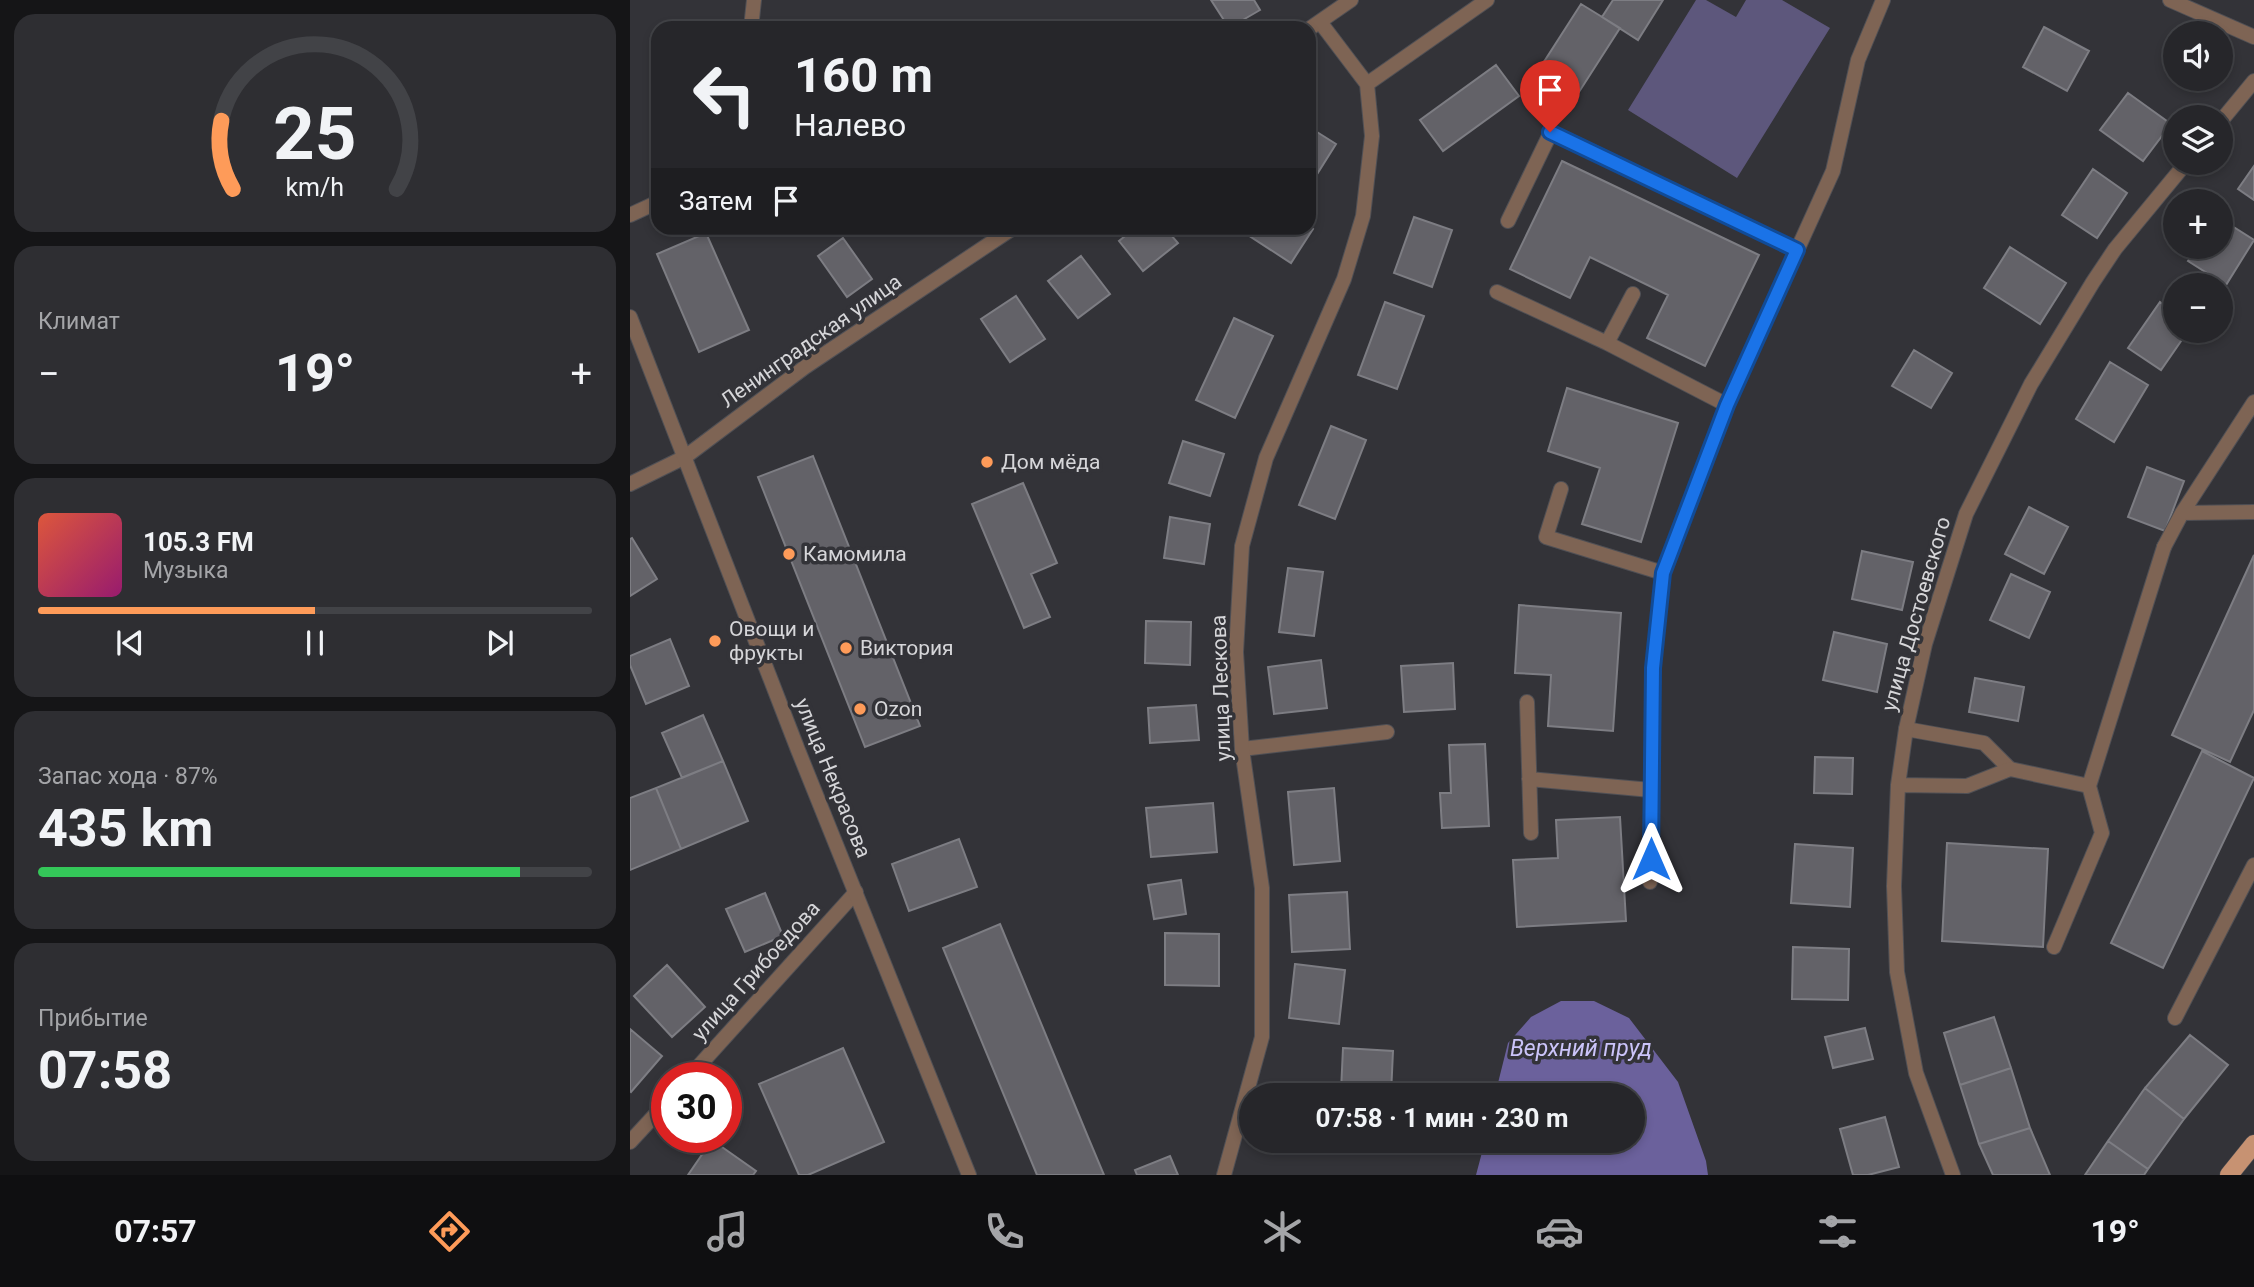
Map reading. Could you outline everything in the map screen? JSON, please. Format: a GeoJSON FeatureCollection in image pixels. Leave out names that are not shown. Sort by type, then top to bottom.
{"type":"FeatureCollection","features":[{"type":"Feature","properties":{"kind":"main road"},"geometry":{"type":"LineString","coordinates":[[2229,1175],[2254,1144]]}},
{"type":"Feature","properties":{"kind":"street"},"geometry":{"type":"LineString","coordinates":[[752,21],[754,0]]}},
{"type":"Feature","properties":{"kind":"street"},"geometry":{"type":"LineString","coordinates":[[1316,24],[1351,0]]}},
{"type":"Feature","properties":{"kind":"street"},"geometry":{"type":"LineString","coordinates":[[1316,26],[1367,84],[1487,0]]}},
{"type":"Feature","properties":{"kind":"street"},"geometry":{"type":"LineString","coordinates":[[1650,882],[1653,668],[1663,573],[1727,405],[1833,170],[1858,60],[1883,0]]}},
{"type":"Feature","properties":{"kind":"street"},"geometry":{"type":"LineString","coordinates":[[2171,0],[2254,37]]}},
{"type":"Feature","properties":{"kind":"street"},"geometry":{"type":"LineString","coordinates":[[2233,106],[2254,81]]}},
{"type":"Feature","properties":{"kind":"street","name":"улица Лескова"},"geometry":{"type":"LineString","coordinates":[[1224,1175],[1262,1037],[1262,888],[1242,749],[1236,652],[1242,546],[1266,458],[1344,279],[1363,216],[1372,136],[1367,84]]}},
{"type":"Feature","properties":{"kind":"street"},"geometry":{"type":"LineString","coordinates":[[1508,221],[1550,132],[1797,250]]}},
{"type":"Feature","properties":{"kind":"street","name":"улица Достоевского"},"geometry":{"type":"LineString","coordinates":[[1954,1175],[1916,1073],[1897,972],[1894,886],[1898,785],[1906,729],[1925,644],[1966,514],[2031,384],[2092,282],[2115,249],[2176,175]]}},
{"type":"Feature","properties":{"kind":"street"},"geometry":{"type":"LineString","coordinates":[[630,215],[651,205]]}},
{"type":"Feature","properties":{"kind":"street","name":"Ленинградская улица"},"geometry":{"type":"LineString","coordinates":[[630,484],[685,457],[805,367],[1003,235]]}},
{"type":"Feature","properties":{"kind":"street"},"geometry":{"type":"LineString","coordinates":[[1497,292],[1607,342],[1727,405]]}},
{"type":"Feature","properties":{"kind":"street"},"geometry":{"type":"LineString","coordinates":[[1607,342],[1633,294]]}},
{"type":"Feature","properties":{"kind":"street","name":"улица Некрасова"},"geometry":{"type":"LineString","coordinates":[[630,317],[968,1175]]}},
{"type":"Feature","properties":{"kind":"street"},"geometry":{"type":"LineString","coordinates":[[2054,947],[2102,833],[2089,786],[2164,547],[2182,513],[2254,401]]}},
{"type":"Feature","properties":{"kind":"street"},"geometry":{"type":"LineString","coordinates":[[1561,489],[1546,537],[1663,573]]}},
{"type":"Feature","properties":{"kind":"street"},"geometry":{"type":"LineString","coordinates":[[2182,513],[2254,512]]}},
{"type":"Feature","properties":{"kind":"street"},"geometry":{"type":"LineString","coordinates":[[1527,702],[1531,833]]}},
{"type":"Feature","properties":{"kind":"street"},"geometry":{"type":"LineString","coordinates":[[1906,729],[1984,743],[2010,769],[2089,786]]}},
{"type":"Feature","properties":{"kind":"street"},"geometry":{"type":"LineString","coordinates":[[1242,749],[1387,732]]}},
{"type":"Feature","properties":{"kind":"street"},"geometry":{"type":"LineString","coordinates":[[1898,785],[1967,786],[2010,769]]}},
{"type":"Feature","properties":{"kind":"street"},"geometry":{"type":"LineString","coordinates":[[1529,779],[1651,790]]}},
{"type":"Feature","properties":{"kind":"street"},"geometry":{"type":"LineString","coordinates":[[2175,1018],[2254,865]]}},
{"type":"Feature","properties":{"kind":"street","name":"улица Грибоедова"},"geometry":{"type":"LineString","coordinates":[[702,1062],[856,892]]}},
{"type":"Feature","properties":{"kind":"street"},"geometry":{"type":"LineString","coordinates":[[630,1142],[651,1119]]}},
{"type":"Feature","properties":{"kind":"shaded area"},"geometry":{"type":"Polygon","coordinates":[[[1696,0],[1706,0],[1736,17],[1746,0],[1782,0],[1830,28],[1737,178],[1628,110],[1696,0]]]}},
{"type":"Feature","properties":{"kind":"water","name":"Верхний пруд"},"geometry":{"type":"Polygon","coordinates":[[[1561,1001],[1594,1001],[1629,1018],[1678,1082],[1706,1161],[1708,1175],[1476,1175],[1482,1153],[1645,1153],[1645,1083],[1498,1083],[1508,1043],[1531,1017],[1561,1001]]]}},
{"type":"Feature","properties":{"kind":"building"},"geometry":{"type":"Polygon","coordinates":[[[1211,0],[1254,0],[1260,10],[1241,21],[1224,21],[1211,0]]]}},
{"type":"Feature","properties":{"kind":"building"},"geometry":{"type":"Polygon","coordinates":[[[1613,0],[1663,0],[1638,40],[1602,17],[1613,0]]]}},
{"type":"Feature","properties":{"kind":"building"},"geometry":{"type":"Polygon","coordinates":[[[1581,4],[1620,28],[1579,92],[1540,68],[1581,4]]]}},
{"type":"Feature","properties":{"kind":"building"},"geometry":{"type":"Polygon","coordinates":[[[2044,27],[2089,51],[2067,91],[2023,67],[2044,27]]]}},
{"type":"Feature","properties":{"kind":"building"},"geometry":{"type":"Polygon","coordinates":[[[1496,65],[1519,96],[1443,151],[1420,120],[1496,65]]]}},
{"type":"Feature","properties":{"kind":"building"},"geometry":{"type":"Polygon","coordinates":[[[2128,93],[2163,118],[2163,135],[2143,161],[2100,130],[2128,93]]]}},
{"type":"Feature","properties":{"kind":"building"},"geometry":{"type":"Polygon","coordinates":[[[1316,131],[1336,144],[1316,176],[1316,131]]]}},
{"type":"Feature","properties":{"kind":"building"},"geometry":{"type":"Polygon","coordinates":[[[1562,161],[1759,255],[1705,366],[1647,338],[1668,295],[1590,257],[1570,298],[1510,269],[1562,161]]]}},
{"type":"Feature","properties":{"kind":"building"},"geometry":{"type":"Polygon","coordinates":[[[2254,166],[2254,200],[2238,189],[2254,166]]]}},
{"type":"Feature","properties":{"kind":"building"},"geometry":{"type":"Polygon","coordinates":[[[2093,169],[2127,193],[2097,238],[2062,215],[2093,169]]]}},
{"type":"Feature","properties":{"kind":"building"},"geometry":{"type":"Polygon","coordinates":[[[1414,217],[1452,230],[1432,287],[1394,273],[1414,217]]]}},
{"type":"Feature","properties":{"kind":"building"},"geometry":{"type":"Polygon","coordinates":[[[2233,227],[2254,240],[2233,274],[2207,273],[2188,261],[2233,259],[2233,227]]]}},
{"type":"Feature","properties":{"kind":"building"},"geometry":{"type":"Polygon","coordinates":[[[707,235],[749,330],[699,352],[657,254],[707,235]]]}},
{"type":"Feature","properties":{"kind":"building"},"geometry":{"type":"Polygon","coordinates":[[[1126,235],[1171,235],[1178,243],[1143,271],[1119,241],[1126,235]]]}},
{"type":"Feature","properties":{"kind":"building"},"geometry":{"type":"Polygon","coordinates":[[[1248,235],[1309,235],[1291,263],[1248,235]]]}},
{"type":"Feature","properties":{"kind":"building"},"geometry":{"type":"Polygon","coordinates":[[[843,238],[872,279],[847,297],[818,256],[843,238]]]}},
{"type":"Feature","properties":{"kind":"building"},"geometry":{"type":"Polygon","coordinates":[[[2010,247],[2066,283],[2040,324],[1984,288],[2010,247]]]}},
{"type":"Feature","properties":{"kind":"building"},"geometry":{"type":"Polygon","coordinates":[[[1081,256],[1110,294],[1078,318],[1048,281],[1081,256]]]}},
{"type":"Feature","properties":{"kind":"building"},"geometry":{"type":"Polygon","coordinates":[[[1016,296],[1045,339],[1010,362],[981,319],[1016,296]]]}},
{"type":"Feature","properties":{"kind":"building"},"geometry":{"type":"Polygon","coordinates":[[[1385,302],[1424,316],[1397,389],[1358,375],[1385,302]]]}},
{"type":"Feature","properties":{"kind":"building"},"geometry":{"type":"Polygon","coordinates":[[[2160,302],[2163,304],[2163,343],[2180,343],[2161,370],[2128,348],[2160,302]]]}},
{"type":"Feature","properties":{"kind":"building"},"geometry":{"type":"Polygon","coordinates":[[[1234,318],[1273,336],[1235,418],[1196,400],[1234,318]]]}},
{"type":"Feature","properties":{"kind":"building"},"geometry":{"type":"Polygon","coordinates":[[[1914,350],[1952,373],[1931,408],[1892,386],[1914,350]]]}},
{"type":"Feature","properties":{"kind":"building"},"geometry":{"type":"Polygon","coordinates":[[[2110,362],[2148,385],[2114,442],[2076,419],[2110,362]]]}},
{"type":"Feature","properties":{"kind":"building"},"geometry":{"type":"Polygon","coordinates":[[[1567,388],[1678,423],[1641,542],[1582,524],[1600,468],[1548,451],[1567,388]]]}},
{"type":"Feature","properties":{"kind":"building"},"geometry":{"type":"Polygon","coordinates":[[[1331,426],[1366,440],[1335,519],[1299,505],[1331,426]]]}},
{"type":"Feature","properties":{"kind":"building"},"geometry":{"type":"Polygon","coordinates":[[[1183,441],[1224,454],[1210,496],[1169,483],[1183,441]]]}},
{"type":"Feature","properties":{"kind":"building"},"geometry":{"type":"Polygon","coordinates":[[[813,456],[920,726],[865,747],[758,477],[813,456]]]}},
{"type":"Feature","properties":{"kind":"building"},"geometry":{"type":"Polygon","coordinates":[[[2147,467],[2184,481],[2165,531],[2128,517],[2147,467]]]}},
{"type":"Feature","properties":{"kind":"building"},"geometry":{"type":"Polygon","coordinates":[[[1023,483],[1057,563],[1031,574],[1050,617],[1024,628],[972,504],[1023,483]]]}},
{"type":"Feature","properties":{"kind":"building"},"geometry":{"type":"Polygon","coordinates":[[[2029,507],[2068,527],[2044,574],[2005,554],[2029,507]]]}},
{"type":"Feature","properties":{"kind":"building"},"geometry":{"type":"Polygon","coordinates":[[[1170,517],[1210,524],[1204,564],[1164,558],[1170,517]]]}},
{"type":"Feature","properties":{"kind":"building"},"geometry":{"type":"Polygon","coordinates":[[[632,538],[657,579],[630,596],[630,539],[632,538]]]}},
{"type":"Feature","properties":{"kind":"building"},"geometry":{"type":"Polygon","coordinates":[[[1862,551],[1913,562],[1902,610],[1852,599],[1862,551]]]}},
{"type":"Feature","properties":{"kind":"building"},"geometry":{"type":"Polygon","coordinates":[[[2254,555],[2254,710],[2230,762],[2172,735],[2254,555]]]}},
{"type":"Feature","properties":{"kind":"building"},"geometry":{"type":"Polygon","coordinates":[[[1288,568],[1323,572],[1314,636],[1279,632],[1288,568]]]}},
{"type":"Feature","properties":{"kind":"building"},"geometry":{"type":"Polygon","coordinates":[[[2011,574],[2050,592],[2029,638],[1990,620],[2011,574]]]}},
{"type":"Feature","properties":{"kind":"building"},"geometry":{"type":"Polygon","coordinates":[[[1519,605],[1621,613],[1613,731],[1548,726],[1551,675],[1515,673],[1519,605]]]}},
{"type":"Feature","properties":{"kind":"building"},"geometry":{"type":"Polygon","coordinates":[[[1146,621],[1191,622],[1190,665],[1145,663],[1146,621]]]}},
{"type":"Feature","properties":{"kind":"building"},"geometry":{"type":"Polygon","coordinates":[[[1834,632],[1887,644],[1877,692],[1823,680],[1834,632]]]}},
{"type":"Feature","properties":{"kind":"building"},"geometry":{"type":"Polygon","coordinates":[[[670,639],[689,686],[646,704],[630,665],[630,656],[670,639]]]}},
{"type":"Feature","properties":{"kind":"building"},"geometry":{"type":"Polygon","coordinates":[[[1321,660],[1327,708],[1274,714],[1268,667],[1321,660]]]}},
{"type":"Feature","properties":{"kind":"building"},"geometry":{"type":"Polygon","coordinates":[[[1453,663],[1455,709],[1404,712],[1401,666],[1453,663]]]}},
{"type":"Feature","properties":{"kind":"building"},"geometry":{"type":"Polygon","coordinates":[[[1975,678],[2024,687],[2018,721],[1969,712],[1975,678]]]}},
{"type":"Feature","properties":{"kind":"building"},"geometry":{"type":"Polygon","coordinates":[[[1196,705],[1199,740],[1150,743],[1148,708],[1196,705]]]}},
{"type":"Feature","properties":{"kind":"building"},"geometry":{"type":"Polygon","coordinates":[[[703,715],[723,761],[682,778],[662,733],[703,715]]]}},
{"type":"Feature","properties":{"kind":"building"},"geometry":{"type":"Polygon","coordinates":[[[1485,744],[1489,826],[1442,828],[1440,793],[1451,793],[1449,745],[1485,744]]]}},
{"type":"Feature","properties":{"kind":"building"},"geometry":{"type":"Polygon","coordinates":[[[2202,751],[2254,778],[2163,968],[2111,943],[2202,751]]]}},
{"type":"Feature","properties":{"kind":"building"},"geometry":{"type":"Polygon","coordinates":[[[1815,757],[1853,758],[1852,794],[1814,793],[1815,757]]]}},
{"type":"Feature","properties":{"kind":"building"},"geometry":{"type":"Polygon","coordinates":[[[723,761],[748,821],[681,849],[656,788],[723,761]]]}},
{"type":"Feature","properties":{"kind":"building"},"geometry":{"type":"Polygon","coordinates":[[[656,788],[681,849],[630,870],[630,798],[656,788]]]}},
{"type":"Feature","properties":{"kind":"building"},"geometry":{"type":"Polygon","coordinates":[[[1334,788],[1340,861],[1294,865],[1288,792],[1334,788]]]}},
{"type":"Feature","properties":{"kind":"building"},"geometry":{"type":"Polygon","coordinates":[[[1213,803],[1217,852],[1151,857],[1146,808],[1213,803]]]}},
{"type":"Feature","properties":{"kind":"building"},"geometry":{"type":"Polygon","coordinates":[[[1620,817],[1626,921],[1517,927],[1513,860],[1558,858],[1556,820],[1620,817]]]}},
{"type":"Feature","properties":{"kind":"building"},"geometry":{"type":"Polygon","coordinates":[[[959,839],[977,887],[909,911],[892,864],[959,839]]]}},
{"type":"Feature","properties":{"kind":"building"},"geometry":{"type":"Polygon","coordinates":[[[1947,843],[2048,849],[2043,947],[1942,941],[1947,843]]]}},
{"type":"Feature","properties":{"kind":"building"},"geometry":{"type":"Polygon","coordinates":[[[1795,844],[1853,848],[1850,907],[1791,903],[1795,844]]]}},
{"type":"Feature","properties":{"kind":"building"},"geometry":{"type":"Polygon","coordinates":[[[1181,880],[1186,914],[1154,919],[1148,885],[1181,880]]]}},
{"type":"Feature","properties":{"kind":"building"},"geometry":{"type":"Polygon","coordinates":[[[1347,892],[1350,949],[1292,952],[1289,895],[1347,892]]]}},
{"type":"Feature","properties":{"kind":"building"},"geometry":{"type":"Polygon","coordinates":[[[765,893],[783,936],[745,952],[726,909],[765,893]]]}},
{"type":"Feature","properties":{"kind":"building"},"geometry":{"type":"Polygon","coordinates":[[[1000,924],[1104,1175],[1037,1175],[943,948],[1000,924]]]}},
{"type":"Feature","properties":{"kind":"building"},"geometry":{"type":"Polygon","coordinates":[[[1165,933],[1219,934],[1219,986],[1165,985],[1165,933]]]}},
{"type":"Feature","properties":{"kind":"building"},"geometry":{"type":"Polygon","coordinates":[[[1793,947],[1849,949],[1848,1000],[1792,999],[1793,947]]]}},
{"type":"Feature","properties":{"kind":"building"},"geometry":{"type":"Polygon","coordinates":[[[1295,964],[1345,970],[1339,1024],[1289,1018],[1295,964]]]}},
{"type":"Feature","properties":{"kind":"building"},"geometry":{"type":"Polygon","coordinates":[[[667,965],[705,1007],[672,1037],[634,996],[667,965]]]}},
{"type":"Feature","properties":{"kind":"building"},"geometry":{"type":"Polygon","coordinates":[[[1994,1017],[2011,1068],[1960,1085],[1944,1033],[1994,1017]]]}},
{"type":"Feature","properties":{"kind":"building"},"geometry":{"type":"Polygon","coordinates":[[[1865,1028],[1873,1059],[1833,1068],[1825,1037],[1865,1028]]]}},
{"type":"Feature","properties":{"kind":"building"},"geometry":{"type":"Polygon","coordinates":[[[630,1029],[662,1056],[657,1062],[651,1062],[651,1069],[630,1091],[630,1029]]]}},
{"type":"Feature","properties":{"kind":"building"},"geometry":{"type":"Polygon","coordinates":[[[2190,1035],[2228,1065],[2184,1119],[2145,1088],[2190,1035]]]}},
{"type":"Feature","properties":{"kind":"building"},"geometry":{"type":"Polygon","coordinates":[[[843,1048],[884,1142],[808,1175],[799,1175],[759,1084],[843,1048]]]}},
{"type":"Feature","properties":{"kind":"building"},"geometry":{"type":"Polygon","coordinates":[[[1343,1048],[1393,1051],[1392,1083],[1341,1083],[1343,1048]]]}},
{"type":"Feature","properties":{"kind":"building"},"geometry":{"type":"Polygon","coordinates":[[[2011,1068],[2030,1128],[1979,1144],[1960,1085],[2011,1068]]]}},
{"type":"Feature","properties":{"kind":"building"},"geometry":{"type":"Polygon","coordinates":[[[2145,1088],[2184,1119],[2148,1169],[2108,1141],[2145,1088]]]}},
{"type":"Feature","properties":{"kind":"building"},"geometry":{"type":"Polygon","coordinates":[[[1885,1117],[1899,1167],[1868,1175],[1853,1175],[1840,1129],[1885,1117]]]}},
{"type":"Feature","properties":{"kind":"building"},"geometry":{"type":"Polygon","coordinates":[[[2030,1128],[2050,1175],[1993,1175],[1979,1144],[2030,1128]]]}},
{"type":"Feature","properties":{"kind":"building"},"geometry":{"type":"Polygon","coordinates":[[[2108,1141],[2148,1169],[2144,1175],[2085,1175],[2108,1141]]]}},
{"type":"Feature","properties":{"kind":"building"},"geometry":{"type":"Polygon","coordinates":[[[703,1153],[730,1153],[756,1171],[753,1175],[688,1175],[703,1153]]]}},
{"type":"Feature","properties":{"kind":"building"},"geometry":{"type":"Polygon","coordinates":[[[1170,1156],[1178,1175],[1137,1175],[1135,1170],[1170,1156]]]}},
{"type":"Feature","properties":{"kind":"place","name":"Дом мёда"},"geometry":{"type":"Point","coordinates":[987,462]}},
{"type":"Feature","properties":{"kind":"place","name":"Камомила"},"geometry":{"type":"Point","coordinates":[789,554]}},
{"type":"Feature","properties":{"kind":"place","name":"Овощи и фрукты"},"geometry":{"type":"Point","coordinates":[715,641]}},
{"type":"Feature","properties":{"kind":"place","name":"Виктория"},"geometry":{"type":"Point","coordinates":[846,648]}},
{"type":"Feature","properties":{"kind":"place","name":"Ozon"},"geometry":{"type":"Point","coordinates":[860,709]}},
{"type":"Feature","properties":{"kind":"route"},"geometry":{"type":"LineString","coordinates":[[1550,132],[1797,250],[1727,405],[1663,573],[1653,668],[1651,859]]}}]}
